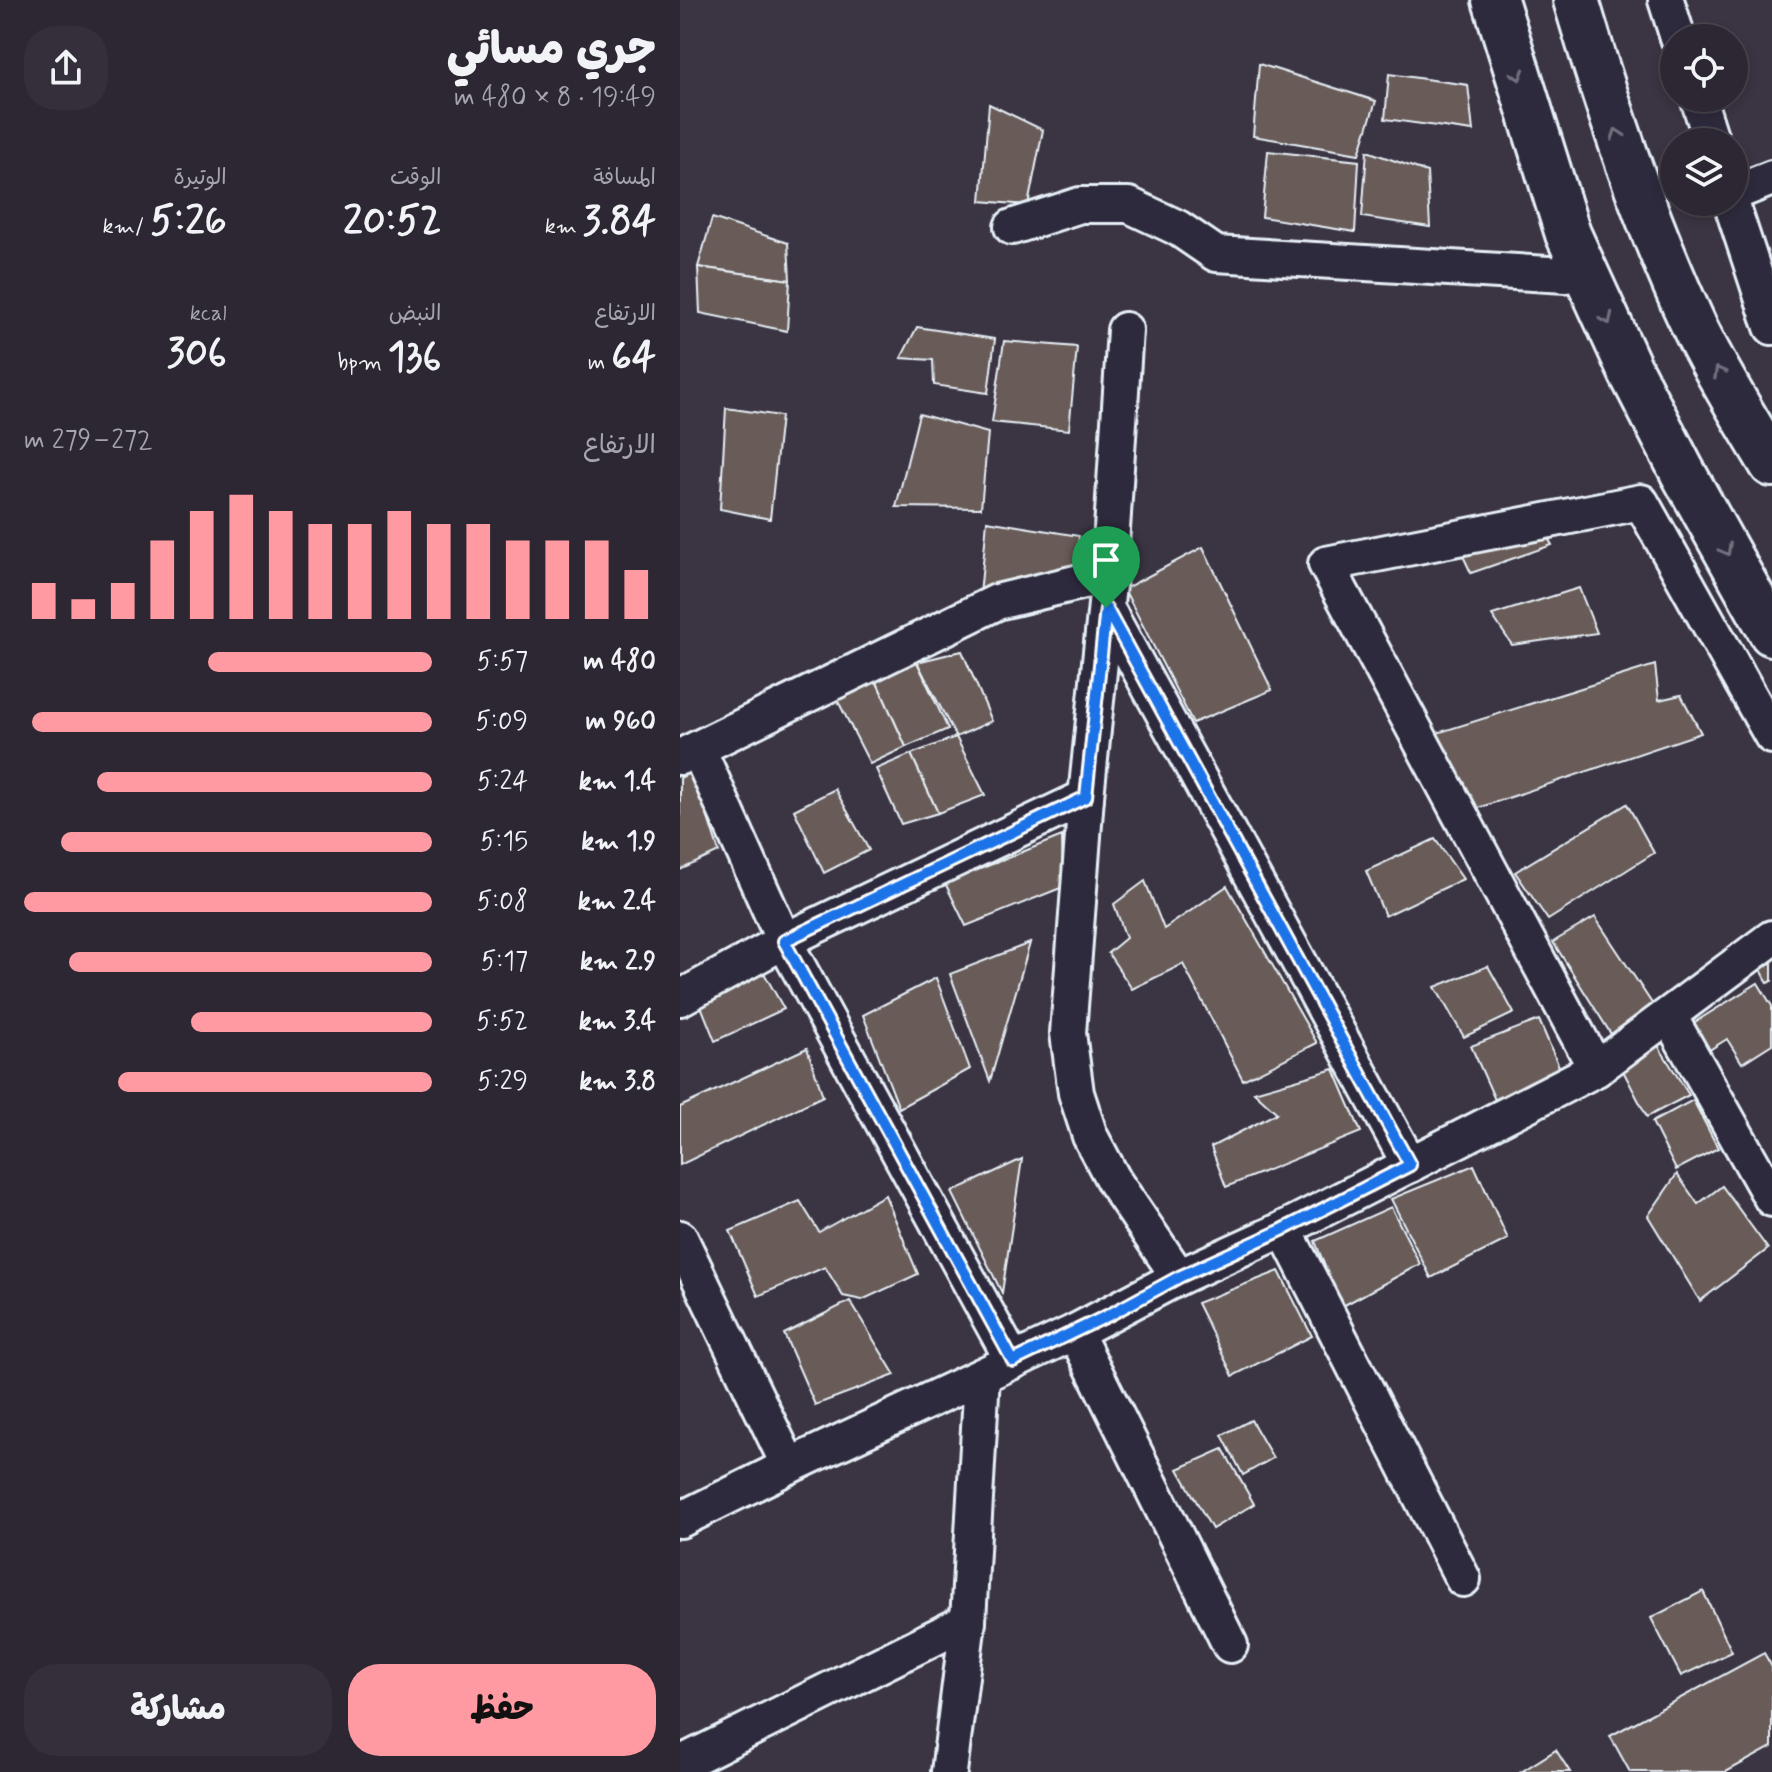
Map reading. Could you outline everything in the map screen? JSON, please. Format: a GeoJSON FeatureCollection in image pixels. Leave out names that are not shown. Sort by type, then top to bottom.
{"type":"FeatureCollection","features":[{"type":"Feature","properties":{"kind":"main road"},"geometry":{"type":"LineString","coordinates":[[1495,0],[1568,234],[1653,416],[1772,633]]}},
{"type":"Feature","properties":{"kind":"main road"},"geometry":{"type":"LineString","coordinates":[[1576,0],[1606,100],[1645,211],[1695,328],[1756,402],[1772,464]]}},
{"type":"Feature","properties":{"kind":"street"},"geometry":{"type":"LineString","coordinates":[[1666,0],[1674,24]]}},
{"type":"Feature","properties":{"kind":"street"},"geometry":{"type":"LineString","coordinates":[[1748,187],[1772,178]]}},
{"type":"Feature","properties":{"kind":"street"},"geometry":{"type":"LineString","coordinates":[[1012,227],[1080,205],[1129,205],[1178,228],[1216,254],[1566,275]]}},
{"type":"Feature","properties":{"kind":"street"},"geometry":{"type":"LineString","coordinates":[[1736,216],[1772,327]]}},
{"type":"Feature","properties":{"kind":"street"},"geometry":{"type":"LineString","coordinates":[[1125,330],[1107,592],[1086,797],[1068,1033],[1076,1093],[1090,1136],[1114,1181],[1179,1277]]}},
{"type":"Feature","properties":{"kind":"street"},"geometry":{"type":"LineString","coordinates":[[1596,1069],[1326,564],[1641,502],[1772,736]]}},
{"type":"Feature","properties":{"kind":"street"},"geometry":{"type":"LineString","coordinates":[[1013,1361],[784,941],[689,753],[997,602],[1107,592]]}},
{"type":"Feature","properties":{"kind":"street"},"geometry":{"type":"LineString","coordinates":[[1107,592],[1410,1165]]}},
{"type":"Feature","properties":{"kind":"street"},"geometry":{"type":"LineString","coordinates":[[680,998],[784,941],[1086,797]]}},
{"type":"Feature","properties":{"kind":"street"},"geometry":{"type":"LineString","coordinates":[[680,1520],[1075,1332],[1596,1069],[1772,938]]}},
{"type":"Feature","properties":{"kind":"street"},"geometry":{"type":"LineString","coordinates":[[1669,1016],[1772,1199]]}},
{"type":"Feature","properties":{"kind":"street"},"geometry":{"type":"LineString","coordinates":[[1284,1229],[1463,1579]]}},
{"type":"Feature","properties":{"kind":"street"},"geometry":{"type":"LineString","coordinates":[[680,1238],[789,1466]]}},
{"type":"Feature","properties":{"kind":"street"},"geometry":{"type":"LineString","coordinates":[[1075,1332],[1230,1645]]}},
{"type":"Feature","properties":{"kind":"street"},"geometry":{"type":"LineString","coordinates":[[949,1772],[968,1621],[982,1376]]}},
{"type":"Feature","properties":{"kind":"street"},"geometry":{"type":"LineString","coordinates":[[680,1764],[968,1621]]}},
{"type":"Feature","properties":{"kind":"building"},"geometry":{"type":"Polygon","coordinates":[[[1259,64],[1376,101],[1359,154],[1253,136],[1259,64]]]}},
{"type":"Feature","properties":{"kind":"building"},"geometry":{"type":"Polygon","coordinates":[[[1389,74],[1468,85],[1473,131],[1385,119],[1389,74]]]}},
{"type":"Feature","properties":{"kind":"building"},"geometry":{"type":"Polygon","coordinates":[[[989,104],[1043,130],[1028,205],[981,201],[989,104]]]}},
{"type":"Feature","properties":{"kind":"building"},"geometry":{"type":"Polygon","coordinates":[[[1268,151],[1359,161],[1355,232],[1262,217],[1268,151]]]}},
{"type":"Feature","properties":{"kind":"building"},"geometry":{"type":"Polygon","coordinates":[[[1367,151],[1427,172],[1430,227],[1362,217],[1367,151]]]}},
{"type":"Feature","properties":{"kind":"building"},"geometry":{"type":"Polygon","coordinates":[[[712,218],[788,243],[790,280],[698,267],[712,218]]]}},
{"type":"Feature","properties":{"kind":"building"},"geometry":{"type":"Polygon","coordinates":[[[698,267],[790,280],[787,331],[700,313],[698,267]]]}},
{"type":"Feature","properties":{"kind":"building"},"geometry":{"type":"Polygon","coordinates":[[[917,327],[995,339],[988,393],[934,385],[933,360],[901,358],[917,327]]]}},
{"type":"Feature","properties":{"kind":"building"},"geometry":{"type":"Polygon","coordinates":[[[1004,341],[1077,347],[1069,430],[992,422],[1004,341]]]}},
{"type":"Feature","properties":{"kind":"building"},"geometry":{"type":"Polygon","coordinates":[[[726,408],[781,416],[770,519],[720,509],[726,408]]]}},
{"type":"Feature","properties":{"kind":"building"},"geometry":{"type":"Polygon","coordinates":[[[919,414],[988,433],[981,508],[896,507],[919,414]]]}},
{"type":"Feature","properties":{"kind":"building"},"geometry":{"type":"Polygon","coordinates":[[[987,521],[1079,536],[1074,577],[980,595],[987,521]]]}},
{"type":"Feature","properties":{"kind":"building"},"geometry":{"type":"Polygon","coordinates":[[[1541,526],[1552,545],[1471,573],[1458,545],[1541,526]]]}},
{"type":"Feature","properties":{"kind":"building"},"geometry":{"type":"Polygon","coordinates":[[[1203,547],[1272,690],[1193,723],[1124,589],[1203,547]]]}},
{"type":"Feature","properties":{"kind":"building"},"geometry":{"type":"Polygon","coordinates":[[[1579,588],[1597,633],[1512,645],[1492,615],[1579,588]]]}},
{"type":"Feature","properties":{"kind":"building"},"geometry":{"type":"Polygon","coordinates":[[[962,651],[992,721],[956,737],[917,662],[962,651]]]}},
{"type":"Feature","properties":{"kind":"building"},"geometry":{"type":"Polygon","coordinates":[[[917,662],[948,729],[906,747],[874,676],[917,662]]]}},
{"type":"Feature","properties":{"kind":"building"},"geometry":{"type":"Polygon","coordinates":[[[1655,665],[1659,700],[1681,695],[1701,733],[1475,809],[1437,733],[1655,665]]]}},
{"type":"Feature","properties":{"kind":"building"},"geometry":{"type":"Polygon","coordinates":[[[874,676],[906,747],[870,764],[837,699],[874,676]]]}},
{"type":"Feature","properties":{"kind":"building"},"geometry":{"type":"Polygon","coordinates":[[[956,737],[985,795],[938,813],[911,754],[956,737]]]}},
{"type":"Feature","properties":{"kind":"building"},"geometry":{"type":"Polygon","coordinates":[[[911,754],[938,813],[901,824],[876,769],[911,754]]]}},
{"type":"Feature","properties":{"kind":"building"},"geometry":{"type":"Polygon","coordinates":[[[693,771],[719,852],[680,870],[680,778],[693,771]]]}},
{"type":"Feature","properties":{"kind":"building"},"geometry":{"type":"Polygon","coordinates":[[[835,789],[869,850],[824,873],[794,810],[835,789]]]}},
{"type":"Feature","properties":{"kind":"building"},"geometry":{"type":"Polygon","coordinates":[[[1627,804],[1654,853],[1548,920],[1515,872],[1627,804]]]}},
{"type":"Feature","properties":{"kind":"building"},"geometry":{"type":"Polygon","coordinates":[[[1062,836],[1063,887],[966,926],[945,883],[1062,836]]]}},
{"type":"Feature","properties":{"kind":"building"},"geometry":{"type":"Polygon","coordinates":[[[1435,839],[1463,879],[1385,916],[1366,871],[1435,839]]]}},
{"type":"Feature","properties":{"kind":"building"},"geometry":{"type":"Polygon","coordinates":[[[1145,881],[1164,929],[1227,886],[1317,1043],[1243,1080],[1183,964],[1132,989],[1108,953],[1126,938],[1114,904],[1145,881]]]}},
{"type":"Feature","properties":{"kind":"building"},"geometry":{"type":"Polygon","coordinates":[[[1595,917],[1653,1005],[1611,1034],[1553,942],[1595,917]]]}},
{"type":"Feature","properties":{"kind":"building"},"geometry":{"type":"Polygon","coordinates":[[[1030,943],[990,1081],[950,974],[1030,943]]]}},
{"type":"Feature","properties":{"kind":"building"},"geometry":{"type":"Polygon","coordinates":[[[1772,954],[1772,981],[1768,983],[1758,964],[1772,954]]]}},
{"type":"Feature","properties":{"kind":"building"},"geometry":{"type":"Polygon","coordinates":[[[1488,966],[1514,1013],[1464,1037],[1435,987],[1488,966]]]}},
{"type":"Feature","properties":{"kind":"building"},"geometry":{"type":"Polygon","coordinates":[[[764,973],[784,1009],[715,1041],[699,1001],[764,973]]]}},
{"type":"Feature","properties":{"kind":"building"},"geometry":{"type":"Polygon","coordinates":[[[936,978],[970,1069],[899,1108],[863,1015],[936,978]]]}},
{"type":"Feature","properties":{"kind":"building"},"geometry":{"type":"Polygon","coordinates":[[[1758,983],[1772,1006],[1772,1044],[1742,1063],[1727,1039],[1706,1052],[1690,1025],[1758,983]]]}},
{"type":"Feature","properties":{"kind":"building"},"geometry":{"type":"Polygon","coordinates":[[[1539,1020],[1561,1071],[1495,1100],[1471,1046],[1539,1020]]]}},
{"type":"Feature","properties":{"kind":"building"},"geometry":{"type":"Polygon","coordinates":[[[1654,1039],[1689,1095],[1647,1117],[1620,1065],[1654,1039]]]}},
{"type":"Feature","properties":{"kind":"building"},"geometry":{"type":"Polygon","coordinates":[[[807,1048],[823,1096],[680,1165],[680,1107],[807,1048]]]}},
{"type":"Feature","properties":{"kind":"building"},"geometry":{"type":"Polygon","coordinates":[[[1334,1069],[1361,1132],[1226,1187],[1211,1147],[1277,1113],[1254,1092],[1334,1069]]]}},
{"type":"Feature","properties":{"kind":"building"},"geometry":{"type":"Polygon","coordinates":[[[1693,1100],[1718,1148],[1676,1170],[1652,1122],[1693,1100]]]}},
{"type":"Feature","properties":{"kind":"building"},"geometry":{"type":"Polygon","coordinates":[[[1022,1159],[1002,1293],[952,1192],[1022,1159]]]}},
{"type":"Feature","properties":{"kind":"building"},"geometry":{"type":"Polygon","coordinates":[[[1474,1165],[1508,1239],[1431,1278],[1391,1199],[1474,1165]]]}},
{"type":"Feature","properties":{"kind":"building"},"geometry":{"type":"Polygon","coordinates":[[[1677,1174],[1698,1204],[1722,1186],[1768,1249],[1700,1301],[1648,1216],[1677,1174]]]}},
{"type":"Feature","properties":{"kind":"building"},"geometry":{"type":"Polygon","coordinates":[[[885,1195],[918,1274],[862,1300],[843,1296],[825,1267],[758,1296],[730,1231],[800,1201],[819,1232],[885,1195]]]}},
{"type":"Feature","properties":{"kind":"building"},"geometry":{"type":"Polygon","coordinates":[[[1391,1207],[1420,1264],[1341,1307],[1315,1241],[1391,1207]]]}},
{"type":"Feature","properties":{"kind":"building"},"geometry":{"type":"Polygon","coordinates":[[[1279,1271],[1312,1336],[1233,1376],[1197,1303],[1279,1271]]]}},
{"type":"Feature","properties":{"kind":"building"},"geometry":{"type":"Polygon","coordinates":[[[850,1301],[895,1375],[815,1405],[784,1334],[850,1301]]]}},
{"type":"Feature","properties":{"kind":"building"},"geometry":{"type":"Polygon","coordinates":[[[1251,1420],[1273,1458],[1243,1475],[1222,1435],[1251,1420]]]}},
{"type":"Feature","properties":{"kind":"building"},"geometry":{"type":"Polygon","coordinates":[[[1223,1449],[1254,1504],[1212,1529],[1178,1469],[1223,1449]]]}},
{"type":"Feature","properties":{"kind":"building"},"geometry":{"type":"Polygon","coordinates":[[[1703,1591],[1732,1652],[1681,1676],[1651,1618],[1703,1591]]]}},
{"type":"Feature","properties":{"kind":"building"},"geometry":{"type":"Polygon","coordinates":[[[1764,1653],[1772,1667],[1772,1747],[1726,1772],[1630,1772],[1610,1736],[1764,1653]]]}},
{"type":"Feature","properties":{"kind":"building"},"geometry":{"type":"Polygon","coordinates":[[[1556,1750],[1570,1772],[1521,1772],[1556,1750]]]}},
{"type":"Feature","properties":{"kind":"route"},"geometry":{"type":"LineString","coordinates":[[1106,608],[1410,1165],[1013,1361],[784,941],[1086,797],[1106,608]]}}]}
